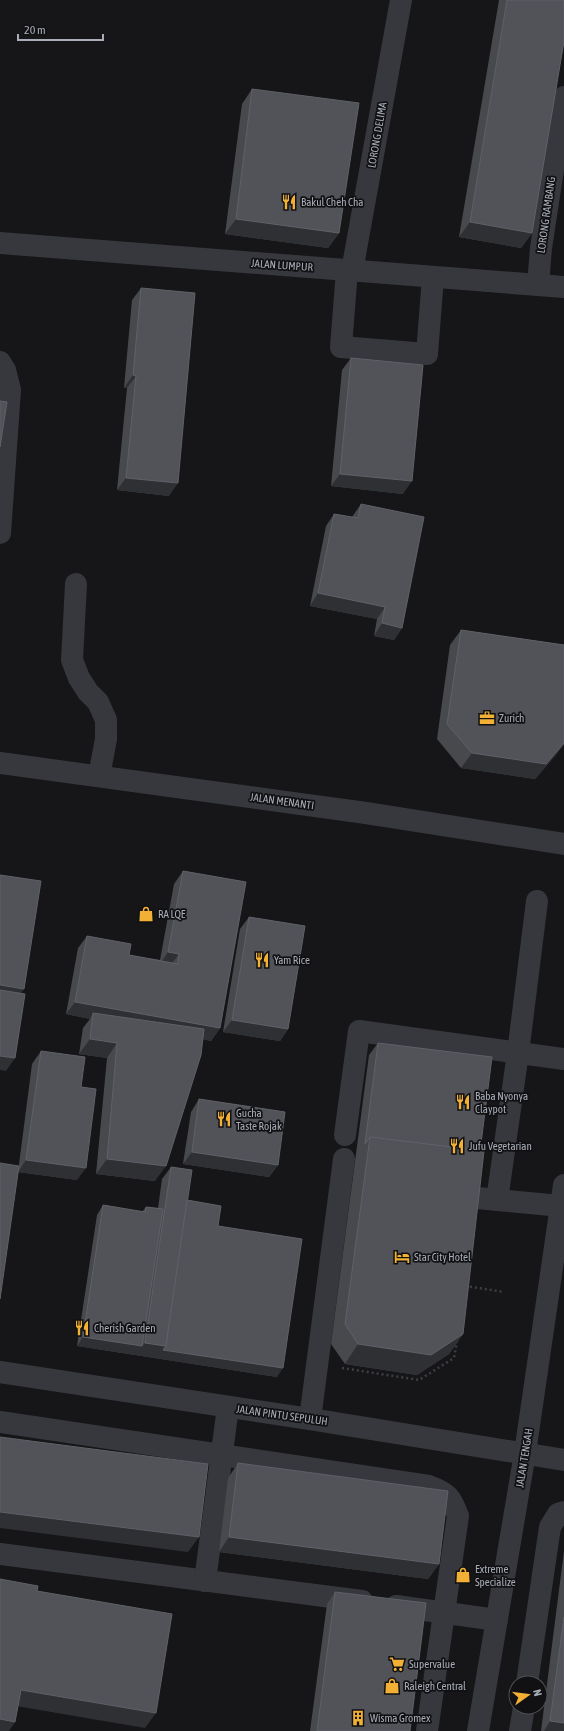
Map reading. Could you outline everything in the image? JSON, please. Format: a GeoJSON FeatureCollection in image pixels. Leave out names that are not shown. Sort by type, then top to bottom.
{"type":"FeatureCollection","features":[{"type":"Feature","properties":{"kind":"street","name":"LORONG DELIMA"},"geometry":{"type":"LineString","coordinates":[[402,0],[349,270],[341,347],[427,354],[433,277]]}},
{"type":"Feature","properties":{"kind":"street","name":"LORONG RAMBANG"},"geometry":{"type":"LineString","coordinates":[[538,285],[541,248],[564,97]]}},
{"type":"Feature","properties":{"kind":"street","name":"JALAN LUMPUR"},"geometry":{"type":"LineString","coordinates":[[0,243],[564,287]]}},
{"type":"Feature","properties":{"kind":"street"},"geometry":{"type":"LineString","coordinates":[[0,362],[8,379],[10,390],[0,533]]}},
{"type":"Feature","properties":{"kind":"street"},"geometry":{"type":"LineString","coordinates":[[76,584],[72,660],[79,678],[88,692],[98,702],[106,720],[106,739],[99,776]]}},
{"type":"Feature","properties":{"kind":"street","name":"JALAN MENANTI"},"geometry":{"type":"LineString","coordinates":[[0,763],[359,812],[564,844]]}},
{"type":"Feature","properties":{"kind":"street"},"geometry":{"type":"LineString","coordinates":[[537,901],[518,1053],[487,1199],[561,1206]]}},
{"type":"Feature","properties":{"kind":"street"},"geometry":{"type":"LineString","coordinates":[[345,1135],[359,1031],[564,1059]]}},
{"type":"Feature","properties":{"kind":"street"},"geometry":{"type":"LineString","coordinates":[[310,1419],[344,1159]]}},
{"type":"Feature","properties":{"kind":"street","name":"JALAN TENGAH"},"geometry":{"type":"LineString","coordinates":[[478,1731],[525,1453],[564,1185]]}},
{"type":"Feature","properties":{"kind":"street","name":"JALAN PINTU SEPULUH"},"geometry":{"type":"LineString","coordinates":[[0,1372],[310,1419],[564,1460]]}},
{"type":"Feature","properties":{"kind":"street"},"geometry":{"type":"LineString","coordinates":[[205,1581],[228,1407]]}},
{"type":"Feature","properties":{"kind":"street"},"geometry":{"type":"LineString","coordinates":[[0,1422],[429,1486],[445,1492],[452,1501],[458,1516],[427,1731]]}},
{"type":"Feature","properties":{"kind":"street"},"geometry":{"type":"LineString","coordinates":[[528,1675],[550,1527],[558,1514],[564,1512]]}},
{"type":"Feature","properties":{"kind":"street"},"geometry":{"type":"LineString","coordinates":[[0,1554],[497,1620]]}},
{"type":"Feature","properties":{"kind":"street"},"geometry":{"type":"LineString","coordinates":[[520,1731],[523,1715]]}},
{"type":"Feature","properties":{"kind":"path"},"geometry":{"type":"LineString","coordinates":[[464,1293],[464,1285],[504,1292]]}},
{"type":"Feature","properties":{"kind":"path"},"geometry":{"type":"LineString","coordinates":[[338,1363],[343,1369],[419,1380],[454,1358],[458,1337]]}},
{"type":"Feature","properties":{"kind":"building"},"geometry":{"type":"Polygon","coordinates":[[[507,0],[564,0],[564,41],[532,233],[470,222],[507,0]]]}},
{"type":"Feature","properties":{"kind":"building"},"geometry":{"type":"Polygon","coordinates":[[[252,89],[359,103],[339,233],[236,219],[252,89]]]}},
{"type":"Feature","properties":{"kind":"building"},"geometry":{"type":"Polygon","coordinates":[[[141,288],[195,293],[178,483],[126,478],[136,376],[133,375],[141,288]]]}},
{"type":"Feature","properties":{"kind":"building"},"geometry":{"type":"Polygon","coordinates":[[[351,358],[423,365],[412,481],[340,474],[351,358]]]}},
{"type":"Feature","properties":{"kind":"building"},"geometry":{"type":"Polygon","coordinates":[[[0,401],[7,402],[0,447],[0,401]]]}},
{"type":"Feature","properties":{"kind":"building"},"geometry":{"type":"Polygon","coordinates":[[[361,504],[424,517],[402,628],[382,623],[385,607],[318,593],[334,514],[358,518],[361,504]]]}},
{"type":"Feature","properties":{"kind":"building"},"geometry":{"type":"Polygon","coordinates":[[[461,630],[564,645],[564,743],[546,764],[472,753],[447,724],[461,630]]]}},
{"type":"Feature","properties":{"kind":"building"},"geometry":{"type":"Polygon","coordinates":[[[183,871],[246,882],[220,1028],[75,1002],[87,936],[131,944],[129,955],[178,964],[179,954],[168,952],[183,871]]]}},
{"type":"Feature","properties":{"kind":"building"},"geometry":{"type":"Polygon","coordinates":[[[0,875],[41,881],[24,989],[0,985],[0,875]]]}},
{"type":"Feature","properties":{"kind":"building"},"geometry":{"type":"Polygon","coordinates":[[[249,917],[305,926],[288,1029],[232,1020],[249,917]]]}},
{"type":"Feature","properties":{"kind":"building"},"geometry":{"type":"Polygon","coordinates":[[[0,990],[25,994],[15,1058],[0,1056],[0,990]]]}},
{"type":"Feature","properties":{"kind":"building"},"geometry":{"type":"Polygon","coordinates":[[[93,1013],[204,1029],[201,1055],[166,1166],[107,1159],[117,1043],[90,1039],[93,1013]]]}},
{"type":"Feature","properties":{"kind":"building"},"geometry":{"type":"Polygon","coordinates":[[[378,1043],[492,1057],[480,1151],[370,1137],[365,1144],[378,1043]]]}},
{"type":"Feature","properties":{"kind":"building"},"geometry":{"type":"Polygon","coordinates":[[[41,1051],[85,1057],[81,1087],[96,1089],[86,1168],[26,1160],[41,1051]]]}},
{"type":"Feature","properties":{"kind":"building"},"geometry":{"type":"Polygon","coordinates":[[[199,1099],[285,1112],[278,1165],[192,1152],[199,1099]]]}},
{"type":"Feature","properties":{"kind":"building","name":"Star City Hotel"},"geometry":{"type":"Polygon","coordinates":[[[370,1137],[484,1151],[463,1334],[431,1355],[358,1344],[345,1324],[370,1137]]]}},
{"type":"Feature","properties":{"kind":"building"},"geometry":{"type":"Polygon","coordinates":[[[0,1163],[19,1166],[0,1299],[0,1163]]]}},
{"type":"Feature","properties":{"kind":"building"},"geometry":{"type":"Polygon","coordinates":[[[171,1167],[192,1170],[166,1346],[145,1343],[171,1167]]]}},
{"type":"Feature","properties":{"kind":"building"},"geometry":{"type":"Polygon","coordinates":[[[187,1200],[221,1206],[218,1226],[302,1239],[283,1368],[163,1350],[166,1346],[187,1200]]]}},
{"type":"Feature","properties":{"kind":"building"},"geometry":{"type":"Polygon","coordinates":[[[103,1205],[145,1212],[146,1207],[163,1209],[142,1346],[83,1337],[103,1205]]]}},
{"type":"Feature","properties":{"kind":"building"},"geometry":{"type":"Polygon","coordinates":[[[0,1437],[208,1464],[199,1537],[0,1512],[0,1437]]]}},
{"type":"Feature","properties":{"kind":"building"},"geometry":{"type":"Polygon","coordinates":[[[238,1463],[448,1491],[439,1564],[229,1537],[238,1463]]]}},
{"type":"Feature","properties":{"kind":"building"},"geometry":{"type":"Polygon","coordinates":[[[0,1579],[38,1586],[37,1591],[172,1614],[156,1713],[21,1690],[15,1722],[0,1719],[0,1579]]]}},
{"type":"Feature","properties":{"kind":"building"},"geometry":{"type":"Polygon","coordinates":[[[335,1592],[426,1603],[410,1731],[317,1731],[335,1592]]]}},
{"type":"Feature","properties":{"kind":"building"},"geometry":{"type":"Polygon","coordinates":[[[564,1617],[564,1723],[550,1721],[564,1617]]]}},
{"type":"Feature","properties":{"kind":"place","name":"Bakul Cheh Cha"},"geometry":{"type":"Point","coordinates":[289,202]}},
{"type":"Feature","properties":{"kind":"place","name":"Zurich"},"geometry":{"type":"Point","coordinates":[487,718]}},
{"type":"Feature","properties":{"kind":"place","name":"RA LQE"},"geometry":{"type":"Point","coordinates":[146,914]}},
{"type":"Feature","properties":{"kind":"place","name":"Yam Rice"},"geometry":{"type":"Point","coordinates":[262,960]}},
{"type":"Feature","properties":{"kind":"place","name":"Baba Nyonya Claypot"},"geometry":{"type":"Point","coordinates":[463,1102]}},
{"type":"Feature","properties":{"kind":"place","name":"Gucha Taste Rojak"},"geometry":{"type":"Point","coordinates":[224,1119]}},
{"type":"Feature","properties":{"kind":"place","name":"Jufu Vegetarian"},"geometry":{"type":"Point","coordinates":[457,1146]}},
{"type":"Feature","properties":{"kind":"place","name":"Star City Hotel"},"geometry":{"type":"Point","coordinates":[402,1257]}},
{"type":"Feature","properties":{"kind":"place","name":"Cherish Garden"},"geometry":{"type":"Point","coordinates":[82,1328]}},
{"type":"Feature","properties":{"kind":"place","name":"Extreme Specialize"},"geometry":{"type":"Point","coordinates":[463,1575]}},
{"type":"Feature","properties":{"kind":"place","name":"Supervalue"},"geometry":{"type":"Point","coordinates":[397,1664]}},
{"type":"Feature","properties":{"kind":"place","name":"Raleigh Central"},"geometry":{"type":"Point","coordinates":[392,1686]}},
{"type":"Feature","properties":{"kind":"place","name":"Wisma Gromex"},"geometry":{"type":"Point","coordinates":[358,1718]}}]}
